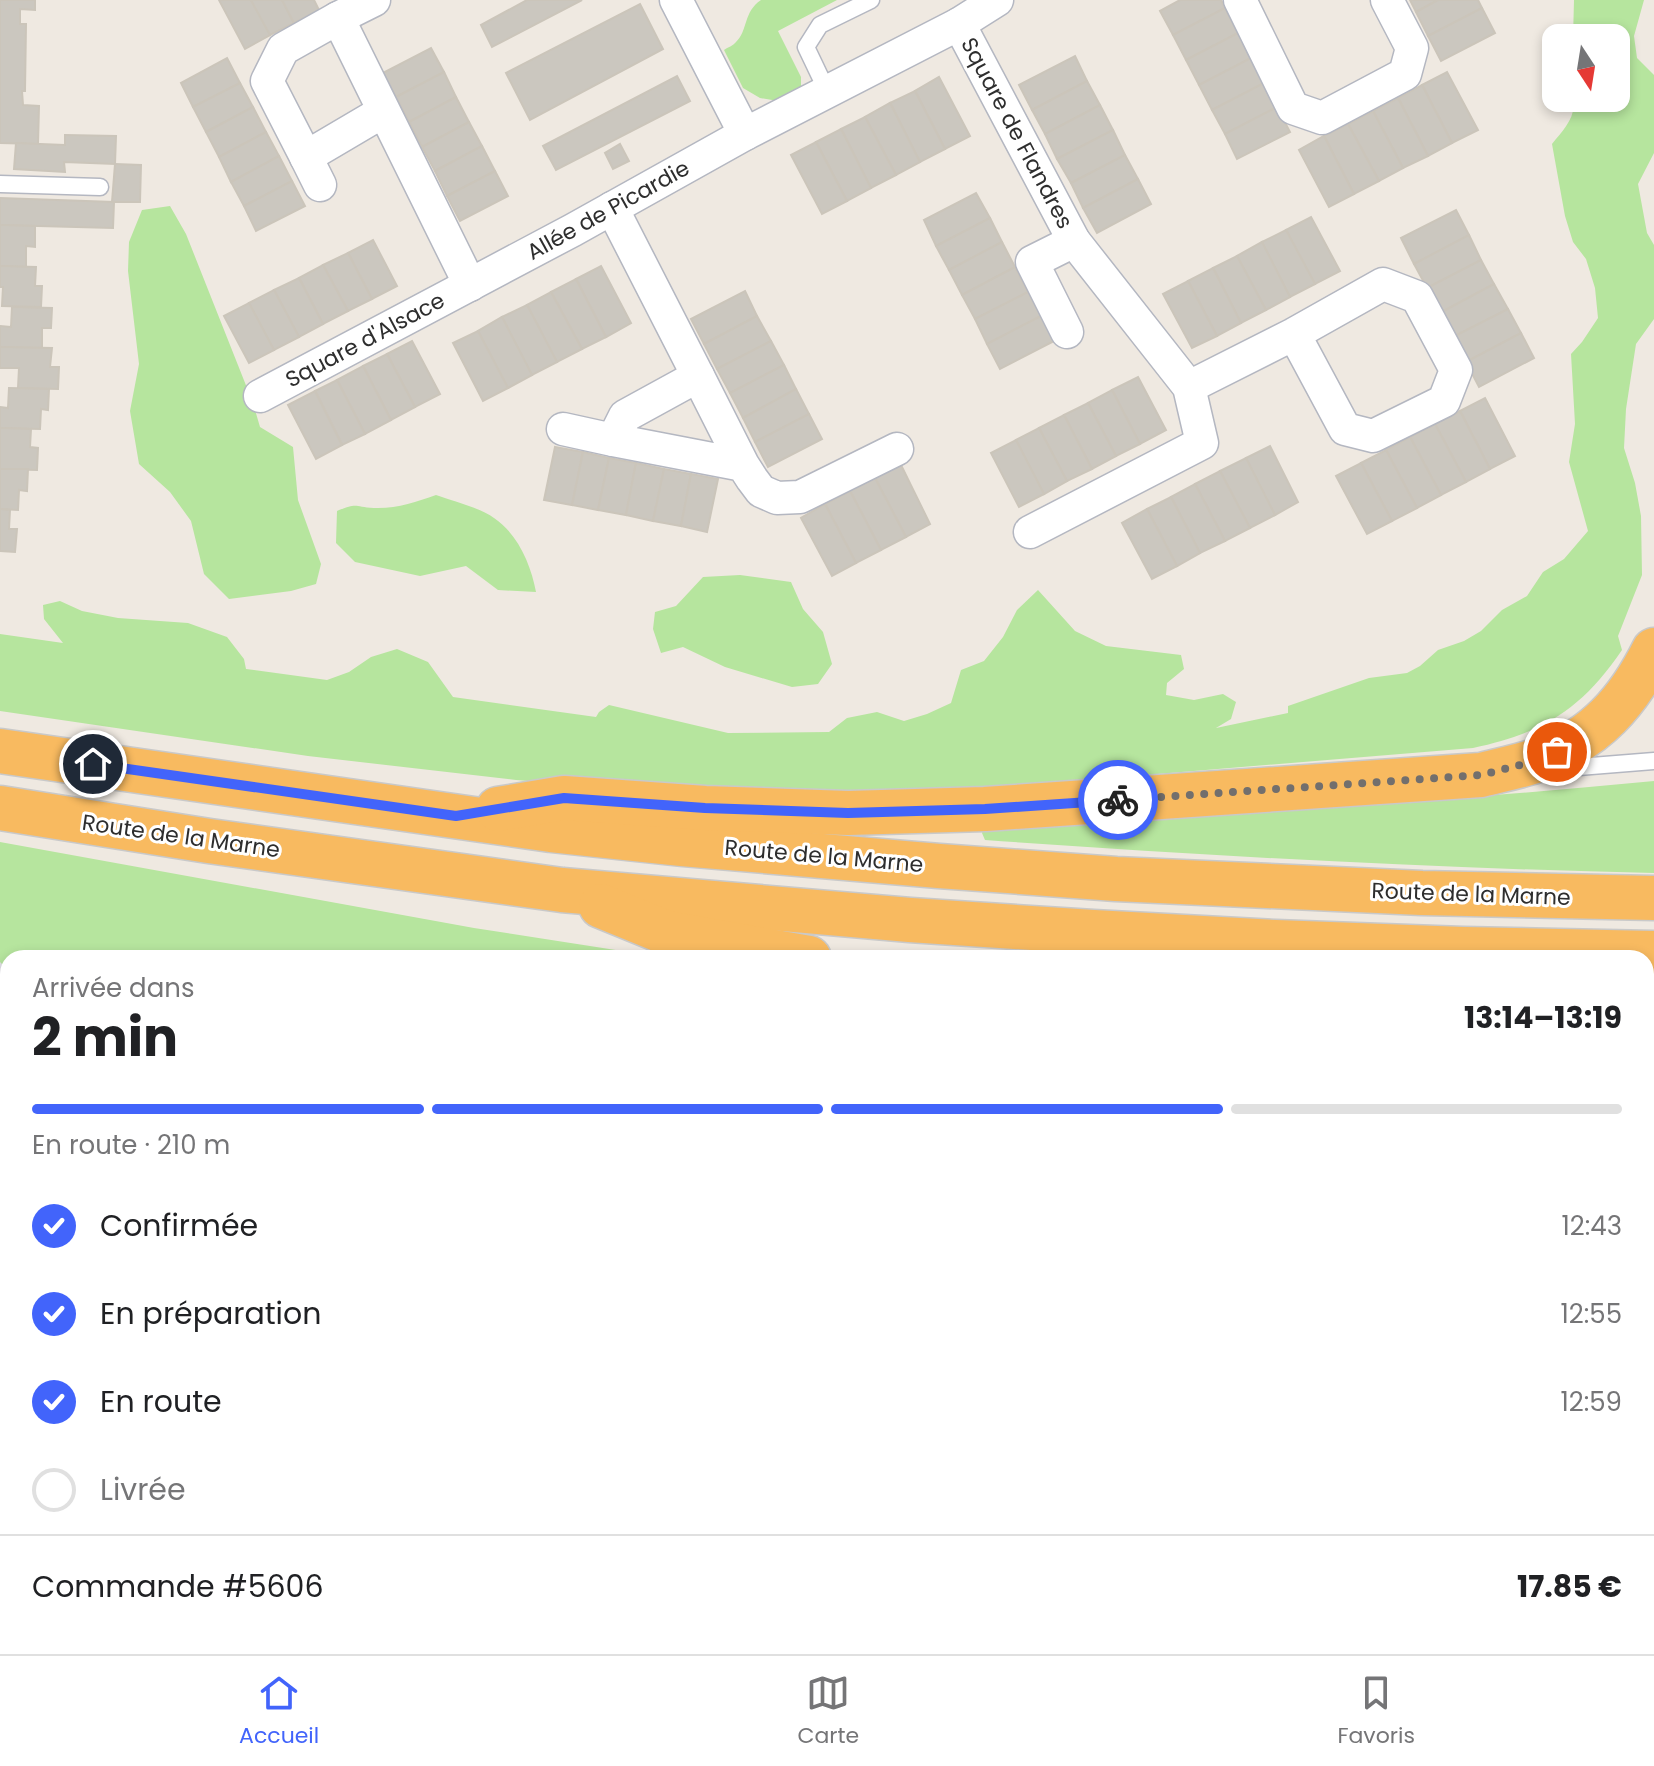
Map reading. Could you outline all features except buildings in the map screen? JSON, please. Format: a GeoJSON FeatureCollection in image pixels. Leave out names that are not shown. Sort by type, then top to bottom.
{"type":"FeatureCollection","features":[{"type":"Feature","properties":{"kind":"highway"},"geometry":{"type":"LineString","coordinates":[[456,816],[564,798],[705,808],[832,812],[985,809],[1481,775],[1540,760],[1574,744],[1602,724],[1628,694],[1654,650]]}},
{"type":"Feature","properties":{"kind":"highway","name":"Route de la Marne"},"geometry":{"type":"LineString","coordinates":[[0,751],[551,830],[682,844],[1028,873],[1348,890],[1654,898]]}},
{"type":"Feature","properties":{"kind":"highway","name":"Route de la Marne"},"geometry":{"type":"LineString","coordinates":[[0,808],[209,841],[562,890],[910,920],[1093,932],[1291,943],[1545,950]]}},
{"type":"Feature","properties":{"kind":"highway"},"geometry":{"type":"LineString","coordinates":[[562,890],[667,933],[764,950]]}},
{"type":"Feature","properties":{"kind":"street"},"geometry":{"type":"LineString","coordinates":[[374,0],[283,49],[267,81],[313,171],[384,111]]}},
{"type":"Feature","properties":{"kind":"street"},"geometry":{"type":"LineString","coordinates":[[677,0],[745,134]]}},
{"type":"Feature","properties":{"kind":"street","name":"Allée de Picardie"},"geometry":{"type":"LineString","coordinates":[[470,285],[745,134],[959,24],[997,0]]}},
{"type":"Feature","properties":{"kind":"street"},"geometry":{"type":"LineString","coordinates":[[1240,0],[1293,108],[1322,118],[1405,74],[1412,48],[1387,0]]}},
{"type":"Feature","properties":{"kind":"street"},"geometry":{"type":"LineString","coordinates":[[338,18],[470,285]]}},
{"type":"Feature","properties":{"kind":"street","name":"Square de Flandres"},"geometry":{"type":"LineString","coordinates":[[959,24],[1074,241],[1189,387],[1202,443],[1030,532]]}},
{"type":"Feature","properties":{"kind":"street"},"geometry":{"type":"LineString","coordinates":[[612,208],[743,465],[761,491],[777,498],[800,497],[897,449]]}},
{"type":"Feature","properties":{"kind":"street","name":"Square de Flandres"},"geometry":{"type":"LineString","coordinates":[[1067,332],[1032,262],[1074,241]]}},
{"type":"Feature","properties":{"kind":"street"},"geometry":{"type":"LineString","coordinates":[[1189,387],[1294,334],[1383,284],[1417,297],[1456,370],[1444,401],[1373,436],[1345,429],[1294,334]]}},
{"type":"Feature","properties":{"kind":"street","name":"Square d'Alsace"},"geometry":{"type":"LineString","coordinates":[[260,396],[470,285]]}},
{"type":"Feature","properties":{"kind":"street"},"geometry":{"type":"LineString","coordinates":[[613,440],[625,416],[698,376]]}},
{"type":"Feature","properties":{"kind":"street"},"geometry":{"type":"LineString","coordinates":[[563,429],[743,465]]}},
{"type":"Feature","properties":{"kind":"lane"},"geometry":{"type":"LineString","coordinates":[[827,91],[806,47],[820,25],[871,0]]}},
{"type":"Feature","properties":{"kind":"lane"},"geometry":{"type":"LineString","coordinates":[[0,184],[100,187]]}},
{"type":"Feature","properties":{"kind":"lane"},"geometry":{"type":"LineString","coordinates":[[1481,775],[1654,761]]}},
{"type":"Feature","properties":{"kind":"shaded area"},"geometry":{"type":"Polygon","coordinates":[[[0,902],[7,950],[0,950],[0,902]]]}},
{"type":"Feature","properties":{"kind":"green space"},"geometry":{"type":"Polygon","coordinates":[[[761,0],[837,0],[778,31],[801,77],[801,88],[778,101],[760,98],[743,88],[724,50],[740,38],[751,10],[761,0]]]}},
{"type":"Feature","properties":{"kind":"green space"},"geometry":{"type":"Polygon","coordinates":[[[1574,0],[1644,0],[1634,36],[1637,58],[1654,75],[1654,153],[1638,184],[1647,233],[1654,245],[1654,319],[1636,344],[1626,409],[1624,448],[1641,516],[1642,575],[1618,636],[1622,650],[1607,671],[1591,689],[1558,716],[1520,735],[1473,748],[964,793],[644,790],[516,780],[308,756],[0,711],[0,634],[63,643],[44,619],[43,605],[60,601],[82,611],[118,618],[188,623],[227,637],[244,659],[246,669],[327,680],[349,672],[371,657],[397,649],[428,662],[453,697],[596,717],[609,705],[728,733],[829,732],[847,718],[877,712],[904,721],[951,703],[961,670],[984,661],[1003,637],[1017,610],[1038,590],[1075,631],[1106,646],[1181,655],[1184,669],[1167,683],[1166,695],[1194,700],[1223,694],[1236,702],[1231,719],[1216,728],[1288,713],[1288,706],[1369,678],[1407,673],[1438,650],[1481,631],[1502,610],[1527,596],[1543,572],[1564,559],[1588,531],[1569,462],[1575,424],[1571,354],[1598,318],[1595,288],[1586,259],[1573,242],[1565,216],[1552,144],[1573,112],[1630,112],[1630,24],[1573,24],[1574,0]]]}},
{"type":"Feature","properties":{"kind":"green space"},"geometry":{"type":"Polygon","coordinates":[[[170,206],[186,234],[260,427],[293,447],[298,500],[321,564],[316,584],[291,591],[229,599],[204,574],[191,521],[170,492],[139,464],[130,411],[139,364],[128,271],[129,242],[142,210],[170,206]]]}},
{"type":"Feature","properties":{"kind":"green space"},"geometry":{"type":"Polygon","coordinates":[[[436,495],[482,511],[502,525],[522,551],[536,592],[498,590],[466,566],[420,576],[355,562],[336,543],[337,511],[353,506],[398,506],[436,495]]]}},
{"type":"Feature","properties":{"kind":"green space"},"geometry":{"type":"Polygon","coordinates":[[[740,575],[791,582],[803,609],[823,632],[832,664],[818,684],[792,687],[725,667],[683,647],[661,653],[653,629],[655,612],[676,606],[703,577],[740,575]]]}},
{"type":"Feature","properties":{"kind":"green space"},"geometry":{"type":"Polygon","coordinates":[[[1654,781],[1654,873],[1403,865],[1152,851],[985,840],[982,833],[984,826],[1403,802],[1654,781]]]}},
{"type":"Feature","properties":{"kind":"green space"},"geometry":{"type":"Polygon","coordinates":[[[0,842],[474,928],[616,950],[0,950],[0,842]]]}},
{"type":"Feature","properties":{"kind":"way so far"},"geometry":{"type":"LineString","coordinates":[[1118,800],[1481,775],[1540,760],[1557,752]]}},
{"type":"Feature","properties":{"kind":"route"},"geometry":{"type":"LineString","coordinates":[[93,764],[456,816],[564,798],[705,808],[848,813],[985,809],[1118,800]]}}]}
